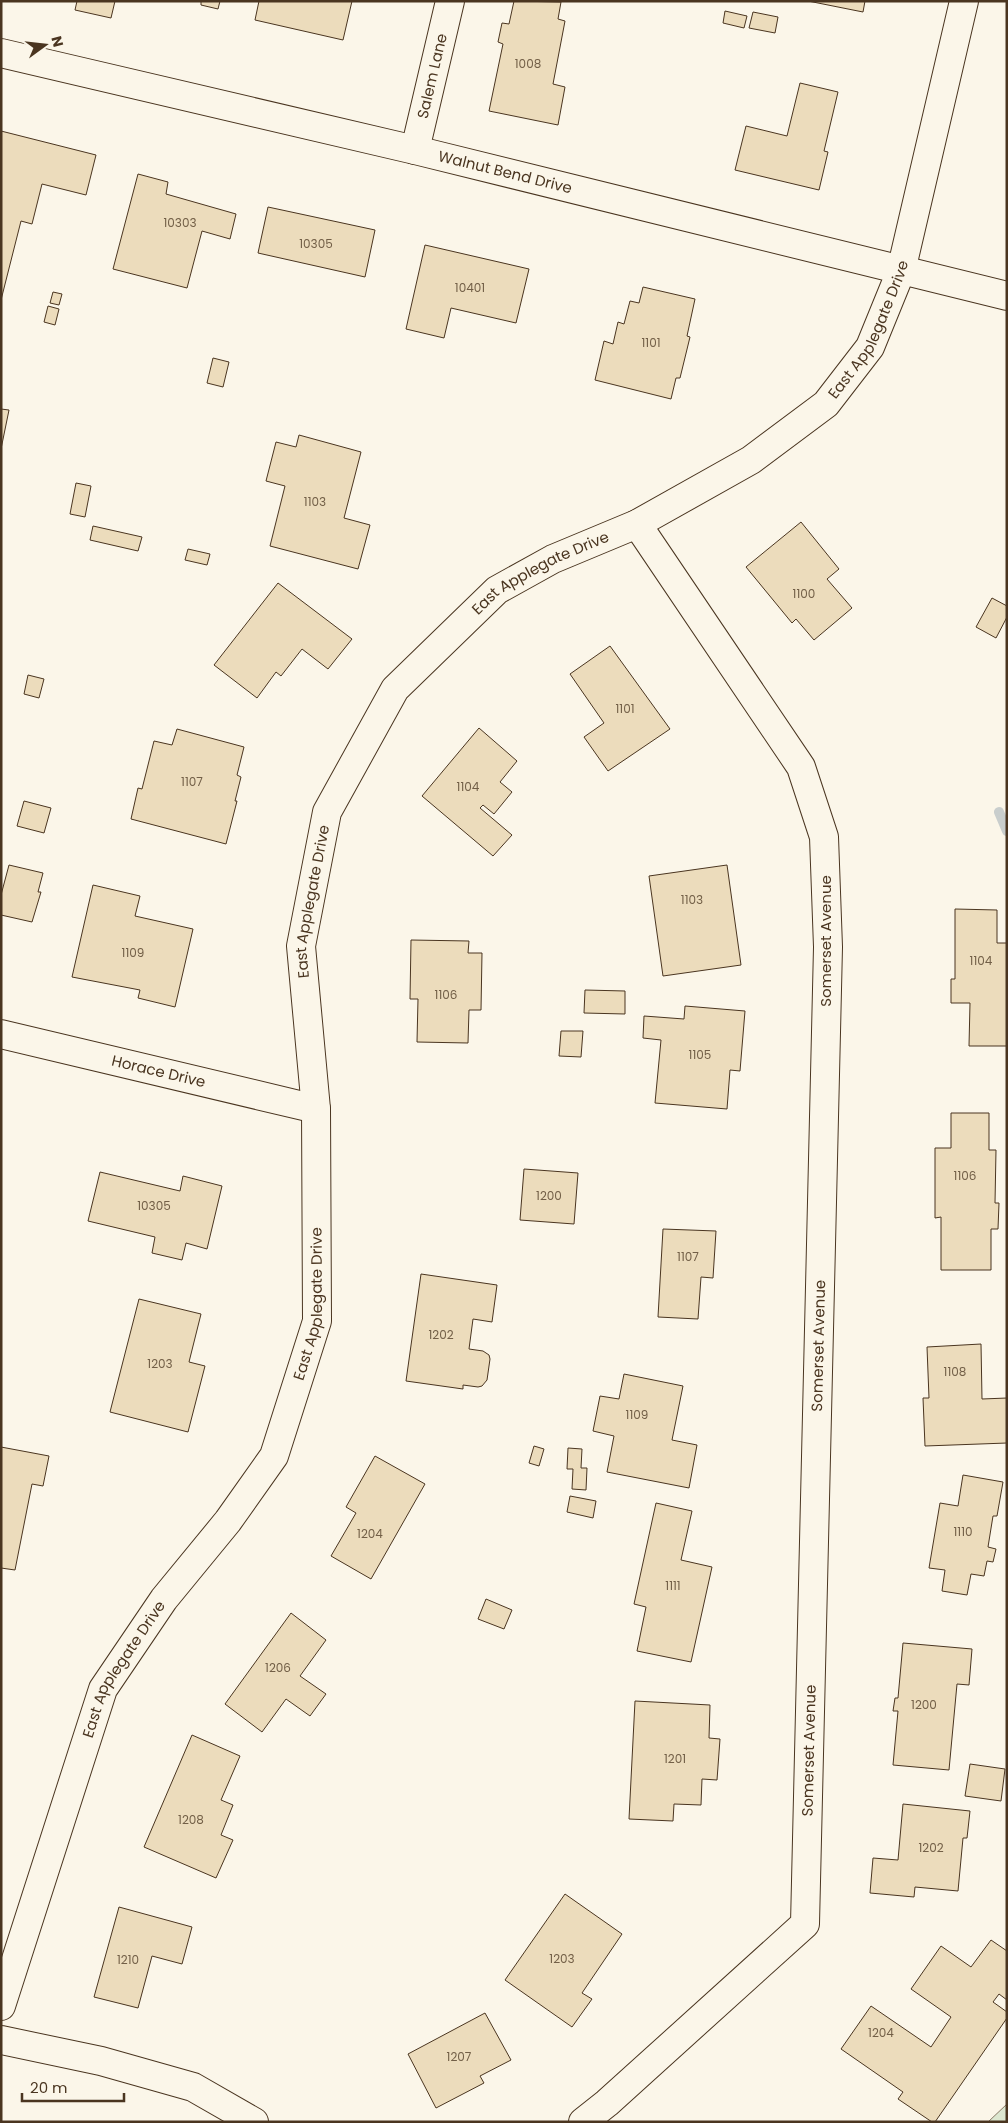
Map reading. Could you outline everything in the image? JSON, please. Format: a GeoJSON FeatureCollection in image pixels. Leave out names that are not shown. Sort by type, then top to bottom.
{"type":"FeatureCollection","features":[{"type":"Feature","properties":{"kind":"street","name":"Salem Lane"},"geometry":{"type":"LineString","coordinates":[[415,150],[450,1]]}},
{"type":"Feature","properties":{"kind":"street","name":"East Applegate Drive"},"geometry":{"type":"LineString","coordinates":[[1,2006],[103,1689],[164,1599],[228,1521],[274,1456],[317,1321],[316,1109],[301,946],[328,812],[395,689],[498,590],[553,559],[637,524],[752,460],[826,404],[870,347],[901,271],[964,1]]}},
{"type":"Feature","properties":{"kind":"street","name":"Walnut Bend Drive"},"geometry":{"type":"LineString","coordinates":[[1,53],[415,150],[1007,296]]}},
{"type":"Feature","properties":{"kind":"street","name":"Somerset Avenue"},"geometry":{"type":"LineString","coordinates":[[582,2122],[607,2103],[805,1924],[828,947],[824,838],[801,767],[637,524]]}},
{"type":"Feature","properties":{"kind":"street","name":"Horace Drive"},"geometry":{"type":"LineString","coordinates":[[1,1034],[316,1109]]}},
{"type":"Feature","properties":{"kind":"street"},"geometry":{"type":"LineString","coordinates":[[1,2040],[101,2061],[193,2087],[254,2122]]}},
{"type":"Feature","properties":{"kind":"green space"},"geometry":{"type":"Polygon","coordinates":[[[1007,2104],[1007,2122],[988,2122],[1007,2104]]]}},
{"type":"Feature","properties":{"kind":"building"},"geometry":{"type":"Polygon","coordinates":[[[77,1],[115,1],[111,18],[75,10],[77,1]]]}},
{"type":"Feature","properties":{"kind":"building"},"geometry":{"type":"Polygon","coordinates":[[[201,1],[220,1],[218,9],[201,5],[201,1]]]}},
{"type":"Feature","properties":{"kind":"building"},"geometry":{"type":"Polygon","coordinates":[[[259,1],[352,1],[343,40],[255,20],[259,1]]]}},
{"type":"Feature","properties":{"kind":"building"},"geometry":{"type":"Polygon","coordinates":[[[514,1],[561,2],[558,19],[565,21],[553,84],[565,87],[558,125],[489,111],[503,44],[498,42],[502,23],[509,24],[514,1]]]}},
{"type":"Feature","properties":{"kind":"building"},"geometry":{"type":"Polygon","coordinates":[[[808,1],[865,1],[863,12],[808,1]]]}},
{"type":"Feature","properties":{"kind":"building"},"geometry":{"type":"Polygon","coordinates":[[[725,11],[747,16],[744,28],[723,23],[725,11]]]}},
{"type":"Feature","properties":{"kind":"building"},"geometry":{"type":"Polygon","coordinates":[[[753,12],[778,17],[775,33],[749,28],[753,12]]]}},
{"type":"Feature","properties":{"kind":"building"},"geometry":{"type":"Polygon","coordinates":[[[800,83],[838,92],[824,151],[828,152],[819,190],[735,170],[746,126],[787,136],[800,83]]]}},
{"type":"Feature","properties":{"kind":"building"},"geometry":{"type":"Polygon","coordinates":[[[1,131],[96,155],[86,195],[42,184],[32,224],[21,221],[1,300],[1,131]]]}},
{"type":"Feature","properties":{"kind":"building"},"geometry":{"type":"Polygon","coordinates":[[[138,174],[168,182],[166,194],[236,214],[230,239],[202,231],[187,288],[113,269],[138,174]]]}},
{"type":"Feature","properties":{"kind":"building"},"geometry":{"type":"Polygon","coordinates":[[[268,207],[375,230],[365,277],[258,253],[268,207]]]}},
{"type":"Feature","properties":{"kind":"building"},"geometry":{"type":"Polygon","coordinates":[[[425,245],[529,269],[516,323],[451,308],[444,338],[406,329],[425,245]]]}},
{"type":"Feature","properties":{"kind":"building"},"geometry":{"type":"Polygon","coordinates":[[[643,287],[695,299],[687,336],[690,337],[680,378],[676,378],[671,399],[595,380],[604,341],[613,344],[618,322],[624,324],[630,301],[639,303],[643,287]]]}},
{"type":"Feature","properties":{"kind":"building"},"geometry":{"type":"Polygon","coordinates":[[[53,292],[62,294],[59,305],[50,303],[53,292]]]}},
{"type":"Feature","properties":{"kind":"building"},"geometry":{"type":"Polygon","coordinates":[[[48,306],[59,309],[55,325],[44,322],[48,306]]]}},
{"type":"Feature","properties":{"kind":"building"},"geometry":{"type":"Polygon","coordinates":[[[213,358],[229,362],[223,387],[207,383],[213,358]]]}},
{"type":"Feature","properties":{"kind":"building"},"geometry":{"type":"Polygon","coordinates":[[[1,409],[9,410],[1,449],[1,409]]]}},
{"type":"Feature","properties":{"kind":"building"},"geometry":{"type":"Polygon","coordinates":[[[299,435],[361,452],[344,518],[370,525],[358,569],[270,546],[285,486],[266,481],[276,442],[296,447],[299,435]]]}},
{"type":"Feature","properties":{"kind":"building"},"geometry":{"type":"Polygon","coordinates":[[[76,483],[91,486],[85,517],[70,514],[76,483]]]}},
{"type":"Feature","properties":{"kind":"building"},"geometry":{"type":"Polygon","coordinates":[[[801,522],[839,569],[827,579],[852,608],[814,640],[796,619],[792,623],[746,567],[801,522]]]}},
{"type":"Feature","properties":{"kind":"building"},"geometry":{"type":"Polygon","coordinates":[[[93,526],[142,537],[138,551],[90,540],[93,526]]]}},
{"type":"Feature","properties":{"kind":"building"},"geometry":{"type":"Polygon","coordinates":[[[188,549],[210,554],[207,565],[185,560],[188,549]]]}},
{"type":"Feature","properties":{"kind":"building"},"geometry":{"type":"Polygon","coordinates":[[[278,583],[352,639],[328,669],[302,649],[281,676],[276,672],[257,698],[214,665],[278,583]]]}},
{"type":"Feature","properties":{"kind":"building"},"geometry":{"type":"Polygon","coordinates":[[[992,598],[1007,606],[1007,617],[996,638],[976,627],[992,598]]]}},
{"type":"Feature","properties":{"kind":"building"},"geometry":{"type":"Polygon","coordinates":[[[610,646],[670,729],[608,771],[584,737],[604,723],[570,674],[610,646]]]}},
{"type":"Feature","properties":{"kind":"building"},"geometry":{"type":"Polygon","coordinates":[[[28,675],[44,679],[39,698],[24,694],[28,675]]]}},
{"type":"Feature","properties":{"kind":"building"},"geometry":{"type":"Polygon","coordinates":[[[479,728],[517,761],[500,782],[512,792],[494,814],[483,805],[480,808],[512,835],[493,856],[422,796],[479,728]]]}},
{"type":"Feature","properties":{"kind":"building"},"geometry":{"type":"Polygon","coordinates":[[[177,729],[244,747],[237,775],[241,777],[235,801],[237,801],[226,844],[131,819],[138,788],[142,789],[154,741],[172,745],[177,729]]]}},
{"type":"Feature","properties":{"kind":"building"},"geometry":{"type":"Polygon","coordinates":[[[24,801],[51,808],[44,833],[17,826],[24,801]]]}},
{"type":"Feature","properties":{"kind":"building"},"geometry":{"type":"Polygon","coordinates":[[[9,865],[43,873],[38,892],[41,892],[32,922],[1,915],[1,895],[9,865]]]}},
{"type":"Feature","properties":{"kind":"building"},"geometry":{"type":"Polygon","coordinates":[[[727,865],[741,965],[663,976],[649,876],[727,865]]]}},
{"type":"Feature","properties":{"kind":"building"},"geometry":{"type":"Polygon","coordinates":[[[93,885],[140,896],[135,916],[193,929],[175,1007],[138,998],[140,990],[72,977],[93,885]]]}},
{"type":"Feature","properties":{"kind":"building"},"geometry":{"type":"Polygon","coordinates":[[[955,909],[997,910],[997,943],[1007,943],[1007,1046],[969,1046],[970,1003],[951,1003],[951,979],[955,979],[955,909]]]}},
{"type":"Feature","properties":{"kind":"building"},"geometry":{"type":"Polygon","coordinates":[[[411,940],[469,941],[468,953],[482,953],[481,1010],[469,1010],[468,1043],[417,1042],[418,999],[410,999],[411,940]]]}},
{"type":"Feature","properties":{"kind":"building"},"geometry":{"type":"Polygon","coordinates":[[[585,990],[625,991],[625,1014],[584,1013],[585,990]]]}},
{"type":"Feature","properties":{"kind":"building"},"geometry":{"type":"Polygon","coordinates":[[[685,1006],[745,1011],[740,1071],[730,1070],[727,1109],[655,1103],[661,1040],[643,1038],[644,1016],[684,1019],[685,1006]]]}},
{"type":"Feature","properties":{"kind":"building"},"geometry":{"type":"Polygon","coordinates":[[[561,1031],[583,1031],[581,1057],[559,1056],[561,1031]]]}},
{"type":"Feature","properties":{"kind":"building"},"geometry":{"type":"Polygon","coordinates":[[[951,1113],[989,1113],[989,1150],[996,1150],[995,1203],[999,1203],[998,1229],[991,1229],[991,1270],[941,1270],[941,1217],[935,1218],[935,1148],[951,1148],[951,1113]]]}},
{"type":"Feature","properties":{"kind":"building"},"geometry":{"type":"Polygon","coordinates":[[[524,1169],[578,1173],[574,1224],[520,1220],[524,1169]]]}},
{"type":"Feature","properties":{"kind":"building"},"geometry":{"type":"Polygon","coordinates":[[[100,1172],[180,1191],[183,1176],[222,1186],[207,1249],[186,1243],[182,1260],[152,1253],[155,1237],[88,1221],[100,1172]]]}},
{"type":"Feature","properties":{"kind":"building"},"geometry":{"type":"Polygon","coordinates":[[[663,1229],[716,1231],[713,1278],[701,1277],[698,1319],[658,1317],[663,1229]]]}},
{"type":"Feature","properties":{"kind":"building"},"geometry":{"type":"Polygon","coordinates":[[[421,1274],[497,1285],[492,1322],[473,1319],[469,1349],[483,1351],[489,1355],[490,1359],[487,1380],[482,1386],[463,1385],[463,1389],[406,1381],[421,1274]]]}},
{"type":"Feature","properties":{"kind":"building"},"geometry":{"type":"Polygon","coordinates":[[[139,1299],[201,1314],[189,1362],[205,1366],[188,1432],[110,1412],[139,1299]]]}},
{"type":"Feature","properties":{"kind":"building"},"geometry":{"type":"Polygon","coordinates":[[[981,1344],[982,1399],[1007,1398],[1007,1443],[925,1446],[923,1398],[929,1398],[927,1347],[981,1344]]]}},
{"type":"Feature","properties":{"kind":"building"},"geometry":{"type":"Polygon","coordinates":[[[624,1374],[683,1386],[672,1440],[697,1445],[689,1488],[607,1472],[614,1436],[593,1431],[600,1396],[619,1399],[624,1374]]]}},
{"type":"Feature","properties":{"kind":"building"},"geometry":{"type":"Polygon","coordinates":[[[534,1446],[544,1449],[539,1466],[529,1463],[534,1446]]]}},
{"type":"Feature","properties":{"kind":"building"},"geometry":{"type":"Polygon","coordinates":[[[1,1447],[49,1456],[43,1486],[32,1484],[15,1570],[1,1568],[1,1447]]]}},
{"type":"Feature","properties":{"kind":"building"},"geometry":{"type":"Polygon","coordinates":[[[568,1448],[582,1449],[581,1468],[587,1468],[586,1490],[572,1489],[573,1469],[567,1469],[568,1448]]]}},
{"type":"Feature","properties":{"kind":"building"},"geometry":{"type":"Polygon","coordinates":[[[375,1456],[425,1484],[371,1579],[331,1556],[356,1513],[346,1507],[375,1456]]]}},
{"type":"Feature","properties":{"kind":"building"},"geometry":{"type":"Polygon","coordinates":[[[963,1475],[1003,1482],[997,1516],[993,1516],[988,1547],[996,1549],[993,1562],[987,1561],[984,1576],[971,1574],[967,1595],[942,1591],[945,1570],[929,1568],[940,1503],[958,1506],[963,1475]]]}},
{"type":"Feature","properties":{"kind":"building"},"geometry":{"type":"Polygon","coordinates":[[[570,1496],[596,1501],[593,1518],[567,1512],[570,1496]]]}},
{"type":"Feature","properties":{"kind":"building"},"geometry":{"type":"Polygon","coordinates":[[[656,1503],[692,1511],[681,1560],[712,1567],[691,1662],[637,1651],[646,1607],[634,1604],[656,1503]]]}},
{"type":"Feature","properties":{"kind":"building"},"geometry":{"type":"Polygon","coordinates":[[[486,1599],[512,1610],[504,1629],[478,1619],[486,1599]]]}},
{"type":"Feature","properties":{"kind":"building"},"geometry":{"type":"Polygon","coordinates":[[[291,1613],[326,1640],[300,1676],[326,1694],[310,1716],[286,1699],[262,1732],[225,1704],[291,1613]]]}},
{"type":"Feature","properties":{"kind":"building"},"geometry":{"type":"Polygon","coordinates":[[[903,1643],[972,1649],[969,1685],[957,1684],[949,1770],[893,1765],[898,1711],[893,1711],[895,1698],[898,1698],[903,1643]]]}},
{"type":"Feature","properties":{"kind":"building"},"geometry":{"type":"Polygon","coordinates":[[[635,1701],[710,1705],[709,1738],[720,1739],[717,1780],[702,1779],[701,1805],[674,1804],[673,1821],[629,1819],[635,1701]]]}},
{"type":"Feature","properties":{"kind":"building"},"geometry":{"type":"Polygon","coordinates":[[[192,1735],[240,1756],[221,1800],[233,1805],[221,1835],[233,1840],[216,1878],[144,1847],[192,1735]]]}},
{"type":"Feature","properties":{"kind":"building"},"geometry":{"type":"Polygon","coordinates":[[[970,1764],[1005,1769],[1001,1801],[965,1796],[970,1764]]]}},
{"type":"Feature","properties":{"kind":"building"},"geometry":{"type":"Polygon","coordinates":[[[903,1804],[970,1811],[967,1838],[963,1838],[958,1891],[915,1887],[914,1897],[870,1893],[873,1858],[898,1860],[903,1804]]]}},
{"type":"Feature","properties":{"kind":"building"},"geometry":{"type":"Polygon","coordinates":[[[565,1894],[622,1934],[582,1993],[592,1999],[572,2027],[505,1980],[565,1894]]]}},
{"type":"Feature","properties":{"kind":"building"},"geometry":{"type":"Polygon","coordinates":[[[119,1907],[192,1927],[182,1964],[152,1956],[138,2008],[94,1997],[119,1907]]]}},
{"type":"Feature","properties":{"kind":"building"},"geometry":{"type":"Polygon","coordinates":[[[991,1940],[1007,1951],[1007,2000],[999,1994],[993,2002],[1007,2012],[1007,2018],[935,2122],[932,2122],[898,2099],[903,2092],[841,2049],[871,2006],[931,2047],[951,2017],[911,1989],[941,1946],[971,1967],[991,1940]]]}},
{"type":"Feature","properties":{"kind":"building"},"geometry":{"type":"Polygon","coordinates":[[[485,2013],[511,2060],[480,2076],[484,2083],[436,2108],[408,2054],[485,2013]]]}},
{"type":"Feature","properties":{"kind":"waterway"},"geometry":{"type":"LineString","coordinates":[[999,812],[1007,831]]}}]}
